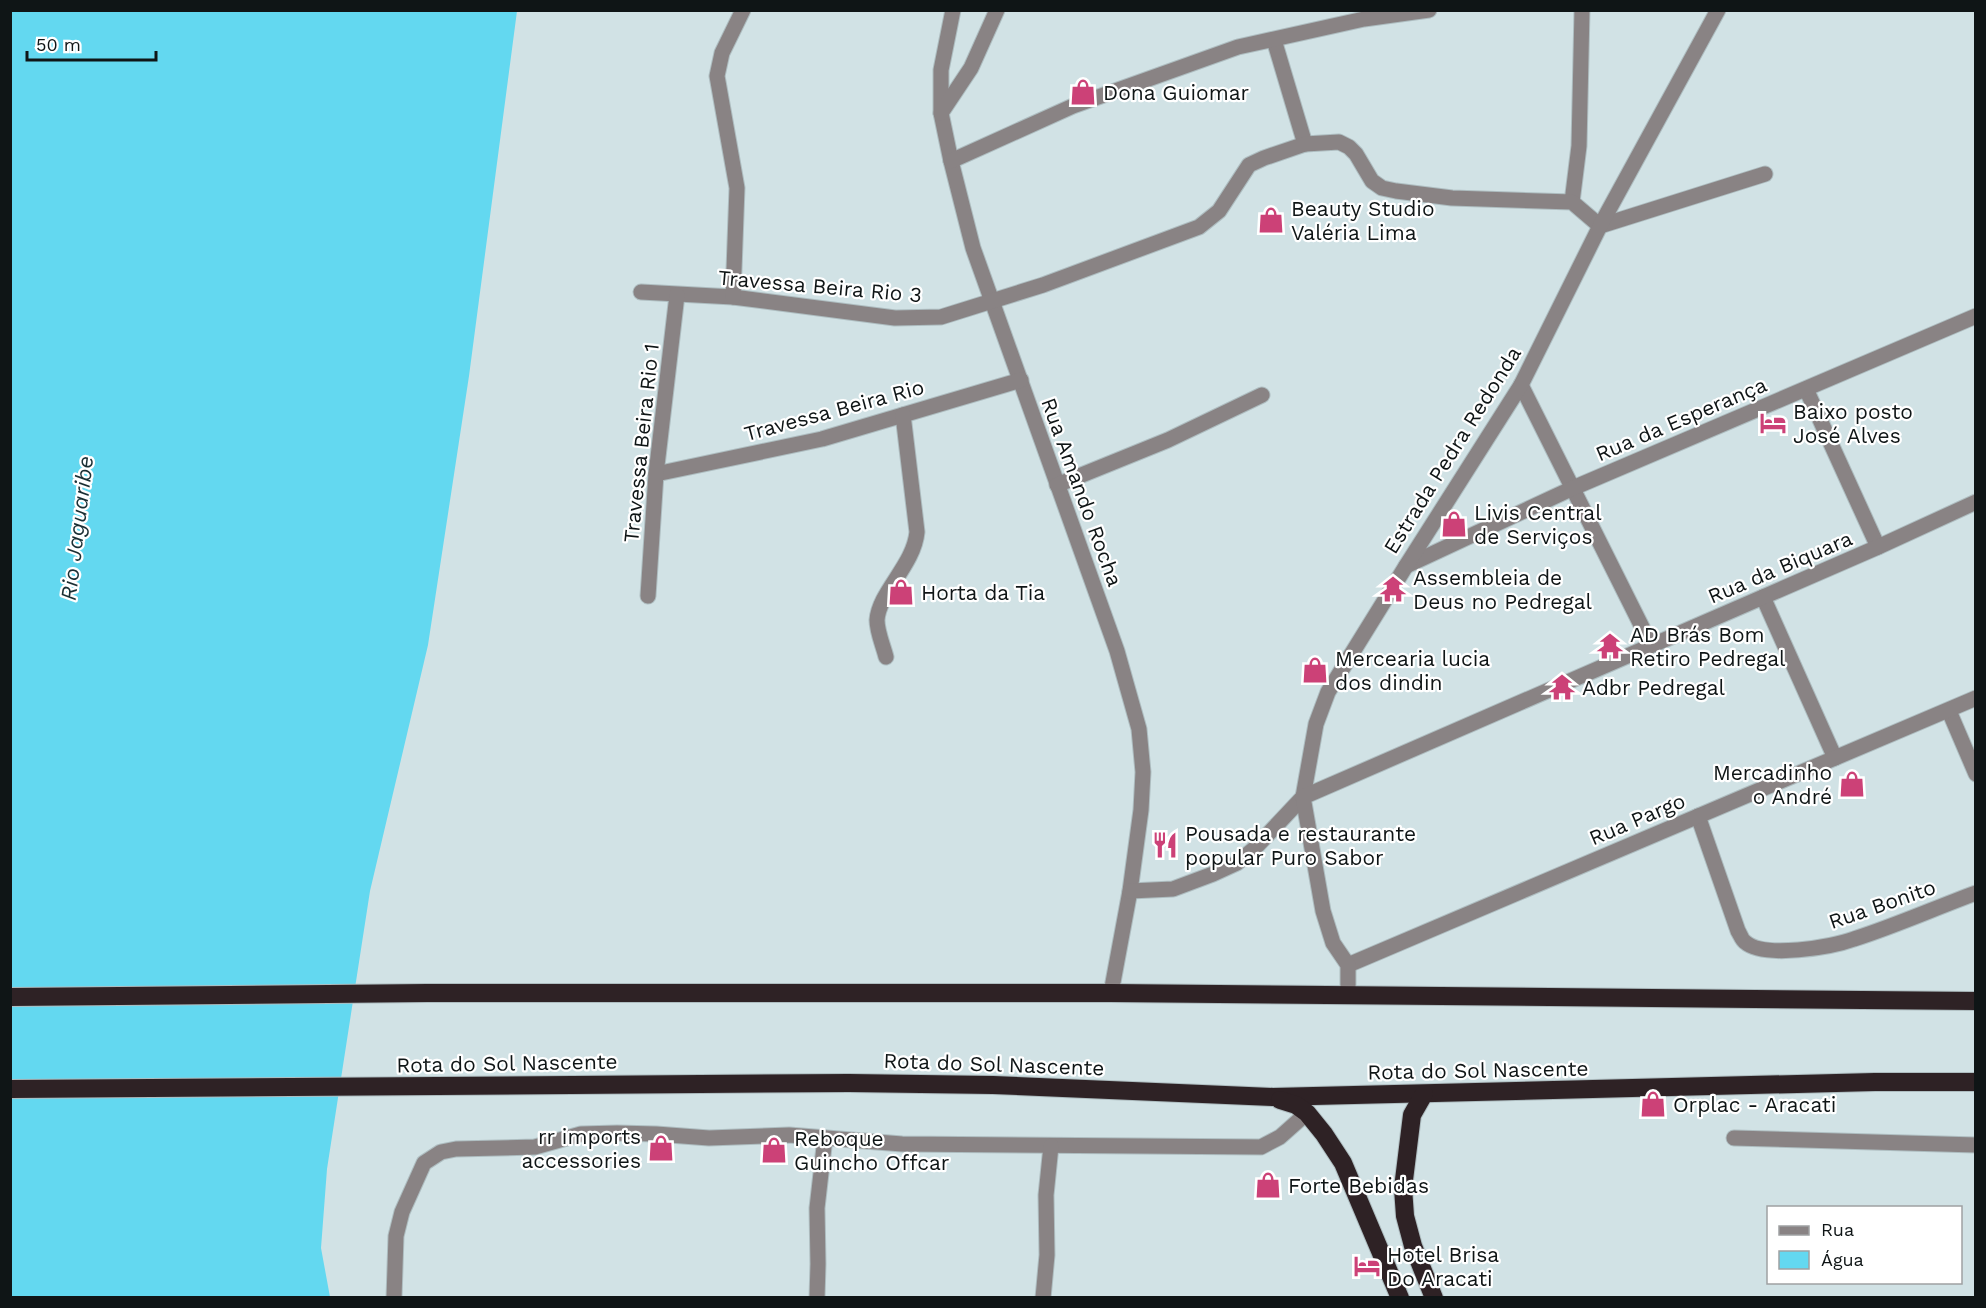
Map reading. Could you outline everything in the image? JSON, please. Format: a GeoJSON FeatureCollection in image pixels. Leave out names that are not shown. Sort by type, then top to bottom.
{"type":"FeatureCollection","features":[{"type":"Feature","properties":{"kind":"highway"},"geometry":{"type":"LineString","coordinates":[[10,997],[427,993],[1111,993],[1976,1001]]}},
{"type":"Feature","properties":{"kind":"highway"},"geometry":{"type":"LineString","coordinates":[[1950,1001],[1976,1012]]}},
{"type":"Feature","properties":{"kind":"highway","name":"Rota do Sol Nascente"},"geometry":{"type":"LineString","coordinates":[[10,1089],[813,1083],[982,1085],[1273,1097],[1971,1079]]}},
{"type":"Feature","properties":{"kind":"highway"},"geometry":{"type":"LineString","coordinates":[[1425,1094],[1412,1115],[1403,1188],[1405,1216],[1413,1246],[1434,1298]]}},
{"type":"Feature","properties":{"kind":"highway"},"geometry":{"type":"LineString","coordinates":[[1273,1097],[1296,1105],[1307,1113],[1343,1163],[1400,1298]]}},
{"type":"Feature","properties":{"kind":"street"},"geometry":{"type":"LineString","coordinates":[[733,297],[737,188],[717,76],[722,53],[743,10]]}},
{"type":"Feature","properties":{"kind":"street","name":"Rua Amando Rocha"},"geometry":{"type":"LineString","coordinates":[[953,10],[941,70],[941,112],[973,248],[1117,651],[1139,729],[1143,772],[1141,810],[1130,891],[1111,993]]}},
{"type":"Feature","properties":{"kind":"street"},"geometry":{"type":"LineString","coordinates":[[941,112],[971,68],[996,10]]}},
{"type":"Feature","properties":{"kind":"street"},"geometry":{"type":"LineString","coordinates":[[951,161],[1073,106],[1238,47],[1364,19],[1429,10]]}},
{"type":"Feature","properties":{"kind":"street"},"geometry":{"type":"LineString","coordinates":[[1582,10],[1579,146],[1572,202],[1600,226],[1765,174]]}},
{"type":"Feature","properties":{"kind":"street","name":"Estrada Pedra Redonda"},"geometry":{"type":"LineString","coordinates":[[1303,797],[1316,724],[1328,692],[1521,385],[1600,226],[1718,10]]}},
{"type":"Feature","properties":{"kind":"street"},"geometry":{"type":"LineString","coordinates":[[1274,40],[1305,144]]}},
{"type":"Feature","properties":{"kind":"street","name":"Travessa Beira Rio 3"},"geometry":{"type":"LineString","coordinates":[[641,292],[733,297],[895,318],[940,317],[1043,285],[1199,227],[1219,211],[1249,165],[1305,144],[1340,142],[1349,147],[1356,154],[1372,182],[1382,188],[1452,198],[1572,202]]}},
{"type":"Feature","properties":{"kind":"street","name":"Travessa Beira Rio 1"},"geometry":{"type":"LineString","coordinates":[[648,596],[656,474],[677,295]]}},
{"type":"Feature","properties":{"kind":"street","name":"Rua da Esperança"},"geometry":{"type":"LineString","coordinates":[[1406,566],[1573,488],[1976,316]]}},
{"type":"Feature","properties":{"kind":"street","name":"Travessa Beira Rio"},"geometry":{"type":"LineString","coordinates":[[656,474],[822,439],[1020,380]]}},
{"type":"Feature","properties":{"kind":"street"},"geometry":{"type":"LineString","coordinates":[[1521,385],[1650,645]]}},
{"type":"Feature","properties":{"kind":"street"},"geometry":{"type":"LineString","coordinates":[[1806,389],[1878,548]]}},
{"type":"Feature","properties":{"kind":"street"},"geometry":{"type":"LineString","coordinates":[[1057,485],[1168,440],[1262,395]]}},
{"type":"Feature","properties":{"kind":"street"},"geometry":{"type":"LineString","coordinates":[[886,657],[877,618],[885,598],[912,554],[917,532],[903,415]]}},
{"type":"Feature","properties":{"kind":"street","name":"Rua da Biquara"},"geometry":{"type":"LineString","coordinates":[[1303,797],[1878,548],[1976,502]]}},
{"type":"Feature","properties":{"kind":"street"},"geometry":{"type":"LineString","coordinates":[[1763,597],[1835,758]]}},
{"type":"Feature","properties":{"kind":"street","name":"Rua Pargo"},"geometry":{"type":"LineString","coordinates":[[1348,965],[1976,698]]}},
{"type":"Feature","properties":{"kind":"street"},"geometry":{"type":"LineString","coordinates":[[1949,711],[1976,774]]}},
{"type":"Feature","properties":{"kind":"street"},"geometry":{"type":"LineString","coordinates":[[1130,891],[1173,889],[1237,863],[1255,848],[1303,797]]}},
{"type":"Feature","properties":{"kind":"street"},"geometry":{"type":"LineString","coordinates":[[1303,797],[1323,911],[1333,943],[1348,965],[1348,995]]}},
{"type":"Feature","properties":{"kind":"street","name":"Rua Bonito"},"geometry":{"type":"LineString","coordinates":[[1698,816],[1738,931],[1745,942],[1755,948],[1774,951],[1813,948],[1853,940],[1976,893]]}},
{"type":"Feature","properties":{"kind":"street"},"geometry":{"type":"LineString","coordinates":[[394,1298],[396,1236],[402,1212],[424,1163],[441,1152],[456,1149],[535,1147],[581,1134],[656,1134],[709,1138],[789,1136],[902,1144],[1261,1147],[1280,1137],[1307,1113]]}},
{"type":"Feature","properties":{"kind":"street"},"geometry":{"type":"LineString","coordinates":[[817,1298],[817,1208],[825,1138]]}},
{"type":"Feature","properties":{"kind":"street"},"geometry":{"type":"LineString","coordinates":[[1734,1138],[1976,1145]]}},
{"type":"Feature","properties":{"kind":"street"},"geometry":{"type":"LineString","coordinates":[[1043,1298],[1047,1255],[1046,1195],[1051,1146]]}},
{"type":"Feature","properties":{"kind":"water","name":"Rio Jaguaribe"},"geometry":{"type":"Polygon","coordinates":[[[10,11],[517,11],[469,376],[428,645],[370,891],[327,1169],[321,1248],[330,1297],[11,1297],[10,11]]]}},
{"type":"Feature","properties":{"kind":"place","name":"Dona Guiomar"},"geometry":{"type":"Point","coordinates":[1083,92]}},
{"type":"Feature","properties":{"kind":"place","name":"Beauty Studio Valéria Lima"},"geometry":{"type":"Point","coordinates":[1271,220]}},
{"type":"Feature","properties":{"kind":"place","name":"Baixo posto José Alves"},"geometry":{"type":"Point","coordinates":[1773,423]}},
{"type":"Feature","properties":{"kind":"place","name":"Livis Central de Serviços"},"geometry":{"type":"Point","coordinates":[1454,524]}},
{"type":"Feature","properties":{"kind":"place","name":"Assembleia de Deus no Pedregal"},"geometry":{"type":"Point","coordinates":[1393,589]}},
{"type":"Feature","properties":{"kind":"place","name":"Horta da Tia"},"geometry":{"type":"Point","coordinates":[901,592]}},
{"type":"Feature","properties":{"kind":"place","name":"AD Brás Bom Retiro Pedregal"},"geometry":{"type":"Point","coordinates":[1610,646]}},
{"type":"Feature","properties":{"kind":"place","name":"Mercearia lucia dos dindin"},"geometry":{"type":"Point","coordinates":[1315,670]}},
{"type":"Feature","properties":{"kind":"place","name":"Adbr Pedregal"},"geometry":{"type":"Point","coordinates":[1562,687]}},
{"type":"Feature","properties":{"kind":"place","name":"Mercadinho o André"},"geometry":{"type":"Point","coordinates":[1852,784]}},
{"type":"Feature","properties":{"kind":"place","name":"Pousada e restaurante popular Puro Sabor"},"geometry":{"type":"Point","coordinates":[1165,845]}},
{"type":"Feature","properties":{"kind":"place","name":"Orplac - Aracati"},"geometry":{"type":"Point","coordinates":[1653,1104]}},
{"type":"Feature","properties":{"kind":"place","name":"rr imports accessories"},"geometry":{"type":"Point","coordinates":[661,1148]}},
{"type":"Feature","properties":{"kind":"place","name":"Reboque Guincho Offcar"},"geometry":{"type":"Point","coordinates":[774,1150]}},
{"type":"Feature","properties":{"kind":"place","name":"Forte Bebidas"},"geometry":{"type":"Point","coordinates":[1268,1185]}},
{"type":"Feature","properties":{"kind":"place","name":"Hotel Brisa Do Aracati"},"geometry":{"type":"Point","coordinates":[1367,1266]}}]}
